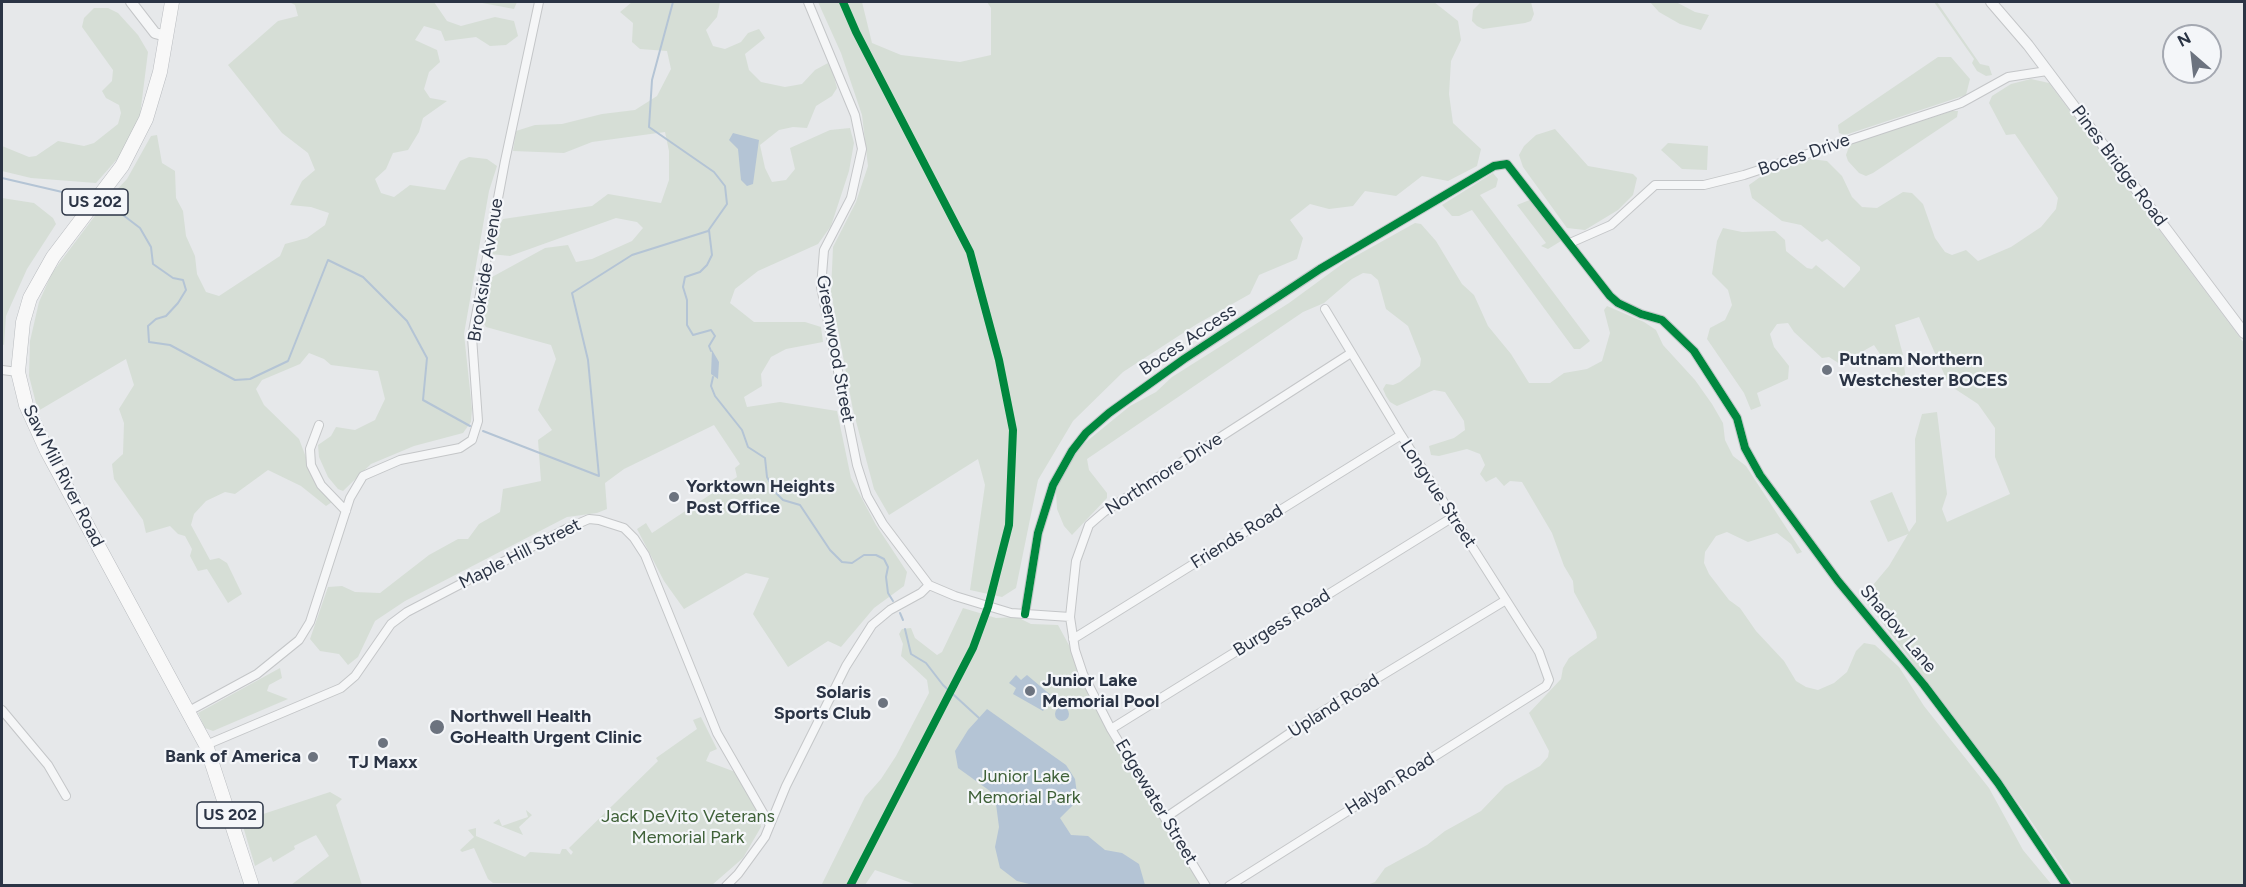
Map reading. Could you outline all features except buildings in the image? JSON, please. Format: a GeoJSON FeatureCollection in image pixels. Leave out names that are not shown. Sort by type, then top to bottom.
{"type":"FeatureCollection","features":[{"type":"Feature","properties":{"kind":"highway","name":"Saw Mill River Road"},"geometry":{"type":"LineString","coordinates":[[172,2],[155,90],[133,149],[53,257],[30,298],[21,331],[18,372],[26,405],[47,451],[206,745],[252,885]]}},
{"type":"Feature","properties":{"kind":"street"},"geometry":{"type":"LineString","coordinates":[[131,2],[155,33],[166,36]]}},
{"type":"Feature","properties":{"kind":"street","name":"Brookside Avenue"},"geometry":{"type":"LineString","coordinates":[[189,711],[257,674],[299,640],[310,622],[355,485],[373,470],[400,460],[460,448],[472,440],[478,421],[472,337],[502,171],[539,2]]}},
{"type":"Feature","properties":{"kind":"street","name":"Greenwood Street"},"geometry":{"type":"LineString","coordinates":[[808,2],[848,97],[858,125],[862,149],[851,198],[824,250],[821,266],[821,287],[843,398],[857,465],[874,510],[929,585]]}},
{"type":"Feature","properties":{"kind":"street","name":"Pines Bridge Road"},"geometry":{"type":"LineString","coordinates":[[1991,2],[2048,70],[2244,333]]}},
{"type":"Feature","properties":{"kind":"street","name":"Boces Drive"},"geometry":{"type":"LineString","coordinates":[[1570,243],[1611,225],[1655,185],[1704,185],[1744,175],[1961,103],[2008,77],[2048,70]]}},
{"type":"Feature","properties":{"kind":"street","name":"Boces Access"},"geometry":{"type":"LineString","coordinates":[[1025,614],[1038,533],[1053,485],[1072,451],[1086,433],[1108,413],[1184,359],[1320,268],[1478,178],[1494,166],[1507,164],[1570,243]]}},
{"type":"Feature","properties":{"kind":"street","name":"Shadow Lane"},"geometry":{"type":"LineString","coordinates":[[1570,243],[1618,303],[1668,324],[1694,351],[1718,385],[1737,418],[1744,448],[1760,475],[1838,581],[1931,694],[1998,783],[2067,885]]}},
{"type":"Feature","properties":{"kind":"street","name":"Longvue Street"},"geometry":{"type":"LineString","coordinates":[[1325,309],[1401,435],[1539,652],[1549,680]]}},
{"type":"Feature","properties":{"kind":"street","name":"Northmore Drive"},"geometry":{"type":"LineString","coordinates":[[1070,617],[1076,561],[1089,525],[1104,512],[1351,353]]}},
{"type":"Feature","properties":{"kind":"street"},"geometry":{"type":"LineString","coordinates":[[2,370],[18,372]]}},
{"type":"Feature","properties":{"kind":"street"},"geometry":{"type":"LineString","coordinates":[[319,425],[310,449],[311,465],[321,485],[346,511]]}},
{"type":"Feature","properties":{"kind":"street","name":"Friends Road"},"geometry":{"type":"LineString","coordinates":[[1073,639],[1401,435]]}},
{"type":"Feature","properties":{"kind":"street","name":"Burgess Road"},"geometry":{"type":"LineString","coordinates":[[1111,729],[1453,517]]}},
{"type":"Feature","properties":{"kind":"street","name":"Maple Hill Street"},"geometry":{"type":"LineString","coordinates":[[206,745],[341,688],[355,676],[386,630],[407,612],[568,528],[589,519],[599,520],[624,528],[645,555],[717,733],[770,825]]}},
{"type":"Feature","properties":{"kind":"street"},"geometry":{"type":"LineString","coordinates":[[726,885],[745,865],[765,837],[786,786],[846,666],[872,625],[890,610],[921,593],[929,585],[1005,612],[1070,617]]}},
{"type":"Feature","properties":{"kind":"street","name":"Upland Road"},"geometry":{"type":"LineString","coordinates":[[1165,818],[1315,716],[1506,600]]}},
{"type":"Feature","properties":{"kind":"street","name":"Edgewater Street"},"geometry":{"type":"LineString","coordinates":[[1070,617],[1073,639],[1083,674],[1111,729],[1206,885]]}},
{"type":"Feature","properties":{"kind":"street","name":"Halyan Road"},"geometry":{"type":"LineString","coordinates":[[1229,885],[1546,686],[1549,680]]}},
{"type":"Feature","properties":{"kind":"street"},"geometry":{"type":"LineString","coordinates":[[2,710],[5,721],[48,765],[66,796]]}},
{"type":"Feature","properties":{"kind":"green space"},"geometry":{"type":"Polygon","coordinates":[[[289,2],[434,2],[447,21],[461,26],[495,17],[514,21],[518,36],[506,45],[490,46],[476,37],[445,41],[441,31],[424,26],[415,40],[437,50],[440,62],[429,72],[424,89],[430,98],[447,101],[423,118],[419,132],[408,150],[393,153],[386,169],[375,179],[381,193],[394,197],[410,185],[445,190],[460,161],[469,157],[487,159],[497,166],[489,191],[464,334],[472,409],[471,422],[463,433],[414,446],[371,464],[343,491],[338,489],[328,477],[319,457],[318,445],[331,436],[336,427],[355,430],[375,420],[385,399],[378,371],[331,365],[324,359],[309,353],[300,364],[262,380],[256,389],[264,405],[299,439],[317,486],[332,502],[326,506],[301,486],[268,470],[235,494],[225,492],[206,501],[194,514],[191,525],[210,560],[219,558],[227,563],[242,594],[228,603],[207,569],[198,571],[190,556],[192,549],[185,536],[178,534],[170,526],[146,533],[143,520],[114,479],[112,464],[123,454],[124,423],[119,409],[134,385],[126,359],[38,411],[29,376],[30,341],[39,302],[52,273],[106,201],[127,179],[151,136],[157,135],[162,163],[175,171],[176,198],[183,211],[186,236],[195,256],[197,274],[206,292],[219,296],[280,256],[285,244],[307,238],[325,225],[329,213],[311,207],[290,205],[302,181],[315,170],[308,153],[282,133],[228,65],[278,21],[298,16],[295,5],[289,2]]]}},
{"type":"Feature","properties":{"kind":"green space"},"geometry":{"type":"Polygon","coordinates":[[[477,2],[517,2],[514,9],[477,2]]]}},
{"type":"Feature","properties":{"kind":"green space"},"geometry":{"type":"Polygon","coordinates":[[[632,2],[720,2],[717,17],[706,30],[713,46],[725,49],[741,42],[748,33],[759,29],[765,38],[745,54],[749,70],[761,82],[785,87],[802,84],[815,70],[828,63],[833,73],[837,88],[832,96],[816,106],[807,128],[793,127],[779,130],[760,145],[765,168],[772,182],[786,180],[795,169],[790,148],[830,130],[850,128],[854,143],[849,171],[831,226],[818,244],[758,271],[735,289],[730,303],[754,322],[805,322],[821,327],[823,342],[786,349],[771,357],[761,374],[762,386],[744,397],[747,407],[780,402],[837,411],[851,478],[876,525],[907,572],[904,586],[874,608],[841,647],[828,641],[788,667],[753,614],[769,578],[746,573],[684,609],[664,581],[637,529],[646,523],[652,533],[737,477],[735,468],[740,464],[714,425],[624,469],[605,483],[607,509],[597,513],[567,517],[405,601],[375,621],[358,657],[348,665],[339,654],[320,651],[310,639],[328,587],[342,586],[355,592],[380,593],[429,555],[458,539],[468,539],[479,524],[500,512],[503,489],[541,481],[538,440],[552,430],[538,410],[556,359],[551,345],[486,327],[480,318],[492,277],[545,248],[568,245],[576,262],[592,259],[632,241],[643,228],[637,222],[616,218],[510,256],[490,254],[494,235],[503,219],[592,206],[608,194],[661,203],[669,180],[669,151],[665,132],[592,142],[564,153],[513,151],[516,131],[535,125],[562,124],[602,114],[635,110],[657,96],[671,69],[667,51],[640,49],[632,42],[633,23],[620,12],[632,2]]]}},
{"type":"Feature","properties":{"kind":"green space"},"geometry":{"type":"Polygon","coordinates":[[[818,2],[862,2],[872,43],[901,55],[960,62],[991,55],[991,8],[987,2],[1434,2],[1458,21],[1461,40],[1451,61],[1449,94],[1453,123],[1481,149],[1477,166],[1448,181],[1422,176],[1396,196],[1365,191],[1353,206],[1329,209],[1310,204],[1290,220],[1303,238],[1297,259],[1259,275],[1250,294],[1197,324],[1123,372],[1073,421],[1038,480],[1016,588],[1002,597],[970,590],[985,485],[978,459],[889,515],[874,489],[853,410],[831,292],[833,247],[856,202],[868,166],[862,115],[841,53],[818,2]]]}},
{"type":"Feature","properties":{"kind":"green space"},"geometry":{"type":"Polygon","coordinates":[[[1531,2],[1534,14],[1531,21],[1525,23],[1483,29],[1472,21],[1473,10],[1480,3],[1531,2]]]}},
{"type":"Feature","properties":{"kind":"green space"},"geometry":{"type":"Polygon","coordinates":[[[1650,2],[1676,2],[1695,12],[1709,15],[1701,30],[1680,24],[1659,12],[1650,2]]]}},
{"type":"Feature","properties":{"kind":"green space"},"geometry":{"type":"Polygon","coordinates":[[[1934,2],[1937,2],[1980,64],[1989,66],[1992,75],[1986,76],[1977,71],[1972,63],[1974,59],[1934,2]]]}},
{"type":"Feature","properties":{"kind":"green space"},"geometry":{"type":"Polygon","coordinates":[[[94,8],[108,8],[118,13],[138,35],[148,52],[140,115],[126,149],[96,183],[31,178],[2,171],[2,146],[29,157],[36,156],[58,141],[84,146],[94,143],[118,124],[121,113],[119,105],[106,98],[102,91],[112,81],[113,70],[82,27],[84,18],[94,8]]]}},
{"type":"Feature","properties":{"kind":"green space"},"geometry":{"type":"Polygon","coordinates":[[[1938,57],[1951,57],[1970,79],[1966,95],[1845,135],[1839,133],[1838,125],[1938,57]]]}},
{"type":"Feature","properties":{"kind":"green space"},"geometry":{"type":"Polygon","coordinates":[[[2031,79],[2049,83],[2244,343],[2244,885],[2074,885],[2025,812],[1863,597],[1889,566],[1908,534],[1888,542],[1870,501],[1892,492],[1909,532],[1916,522],[1915,439],[1922,414],[1937,412],[1947,494],[1942,509],[1947,522],[2010,494],[1995,457],[1995,428],[1978,404],[1949,385],[1919,317],[1895,325],[1903,355],[1906,382],[1903,385],[1900,384],[1874,345],[1840,364],[1829,357],[1822,358],[1794,332],[1788,323],[1777,324],[1770,334],[1774,347],[1789,366],[1788,379],[1757,393],[1761,406],[1751,410],[1744,393],[1707,339],[1710,328],[1725,320],[1732,305],[1728,290],[1712,274],[1717,241],[1723,228],[1742,232],[1775,231],[1785,240],[1786,251],[1807,268],[1812,269],[1816,265],[1844,288],[1860,270],[1860,267],[1827,239],[1822,242],[1801,225],[1782,221],[1752,198],[1749,185],[1763,175],[1810,159],[1827,161],[1842,176],[1852,197],[1862,207],[1877,208],[1903,192],[1912,193],[1923,204],[1935,238],[1945,252],[1952,255],[1966,250],[1978,261],[2011,247],[2041,227],[2056,209],[2058,198],[2015,134],[2006,135],[1989,103],[1992,96],[2011,84],[2031,79]]]}},
{"type":"Feature","properties":{"kind":"green space"},"geometry":{"type":"Polygon","coordinates":[[[1951,111],[1958,111],[1957,117],[1873,173],[1866,176],[1859,173],[1848,161],[1846,155],[1850,144],[1951,111]]]}},
{"type":"Feature","properties":{"kind":"green space"},"geometry":{"type":"Polygon","coordinates":[[[1555,129],[1588,166],[1633,174],[1637,178],[1633,195],[1618,210],[1585,230],[1567,228],[1523,167],[1519,155],[1524,146],[1536,135],[1555,129]]]}},
{"type":"Feature","properties":{"kind":"green space"},"geometry":{"type":"Polygon","coordinates":[[[1668,143],[1708,146],[1707,170],[1682,169],[1661,150],[1668,143]]]}},
{"type":"Feature","properties":{"kind":"green space"},"geometry":{"type":"Polygon","coordinates":[[[1493,173],[1498,179],[1496,187],[1480,195],[1590,341],[1580,349],[1574,349],[1472,210],[1459,216],[1452,216],[1442,205],[1493,173]]]}},
{"type":"Feature","properties":{"kind":"green space"},"geometry":{"type":"Polygon","coordinates":[[[2,198],[34,203],[53,218],[56,224],[27,269],[6,316],[4,345],[2,344],[2,198]]]}},
{"type":"Feature","properties":{"kind":"green space"},"geometry":{"type":"Polygon","coordinates":[[[1532,199],[1563,237],[1561,241],[1548,249],[1541,246],[1546,243],[1517,205],[1532,199]]]}},
{"type":"Feature","properties":{"kind":"green space"},"geometry":{"type":"Polygon","coordinates":[[[1415,223],[1421,224],[1436,241],[1462,284],[1474,295],[1488,326],[1511,354],[1529,383],[1550,383],[1564,373],[1587,369],[1602,361],[1610,333],[1604,310],[1607,306],[1644,322],[1656,330],[1663,345],[1695,380],[1712,404],[1723,423],[1725,440],[1733,456],[1746,466],[1802,552],[1797,554],[1791,544],[1777,533],[1748,542],[1727,532],[1716,536],[1705,552],[1704,563],[1709,574],[1729,600],[1740,608],[1756,631],[1784,661],[1796,681],[1806,687],[1818,690],[1834,683],[1847,672],[1856,651],[1864,643],[1875,645],[1899,667],[1924,706],[1989,788],[2023,850],[2052,885],[1367,885],[1375,882],[1385,868],[1481,811],[1505,786],[1540,766],[1548,757],[1549,751],[1529,713],[1561,679],[1563,668],[1569,658],[1597,638],[1574,592],[1573,581],[1564,566],[1552,533],[1522,482],[1510,481],[1504,486],[1496,477],[1486,482],[1480,474],[1485,465],[1480,454],[1467,449],[1439,456],[1431,455],[1429,446],[1454,438],[1465,430],[1464,421],[1445,392],[1434,390],[1397,406],[1386,396],[1383,389],[1386,384],[1393,385],[1400,382],[1420,366],[1421,359],[1408,326],[1386,309],[1378,280],[1371,274],[1363,273],[1352,279],[1324,303],[1303,312],[1087,459],[1089,470],[1107,493],[1107,498],[1072,535],[1064,526],[1057,509],[1056,491],[1065,469],[1081,446],[1130,406],[1156,392],[1172,377],[1289,303],[1345,262],[1415,223]]]}},
{"type":"Feature","properties":{"kind":"green space","name":"Junior Lake Memorial Park"},"geometry":{"type":"Polygon","coordinates":[[[963,608],[996,618],[1017,617],[1031,624],[1058,625],[1200,885],[920,886],[875,870],[865,885],[821,886],[865,797],[881,779],[896,756],[929,693],[927,680],[901,656],[903,644],[899,634],[902,629],[911,628],[915,638],[937,655],[942,652],[963,608]]]}},
{"type":"Feature","properties":{"kind":"green space"},"geometry":{"type":"Polygon","coordinates":[[[280,668],[282,678],[269,685],[267,691],[288,699],[213,731],[205,728],[198,713],[280,668]]]}},
{"type":"Feature","properties":{"kind":"green space","name":"Jack DeVito Veterans Memorial Park"},"geometry":{"type":"Polygon","coordinates":[[[701,717],[717,749],[710,752],[706,761],[738,773],[759,807],[761,827],[743,858],[712,885],[493,883],[488,879],[474,848],[462,852],[460,850],[474,837],[468,830],[476,828],[476,836],[525,857],[530,852],[560,854],[562,849],[566,849],[571,855],[573,852],[569,848],[658,761],[656,758],[697,729],[693,720],[701,717]]]}},
{"type":"Feature","properties":{"kind":"green space"},"geometry":{"type":"Polygon","coordinates":[[[330,792],[342,799],[336,805],[362,885],[291,885],[329,856],[316,835],[294,846],[295,849],[275,861],[273,862],[271,857],[255,866],[242,823],[245,820],[330,792]]]}},
{"type":"Feature","properties":{"kind":"green space"},"geometry":{"type":"Polygon","coordinates":[[[526,810],[532,815],[519,827],[523,835],[493,823],[499,819],[502,826],[528,817],[526,810]]]}},
{"type":"Feature","properties":{"kind":"water"},"geometry":{"type":"Polygon","coordinates":[[[733,133],[759,140],[753,184],[747,186],[741,180],[738,149],[729,140],[733,133]]]}},
{"type":"Feature","properties":{"kind":"water"},"geometry":{"type":"Polygon","coordinates":[[[712,350],[719,362],[718,379],[711,374],[712,350]]]}},
{"type":"Feature","properties":{"kind":"water","name":"Junior Lake Memorial Pool"},"geometry":{"type":"Polygon","coordinates":[[[1016,675],[1021,680],[1027,675],[1053,697],[1043,711],[1013,694],[1016,688],[1009,683],[1016,675]]]}},
{"type":"Feature","properties":{"kind":"water"},"geometry":{"type":"Polygon","coordinates":[[[1059,707],[1065,707],[1069,714],[1065,721],[1059,721],[1055,717],[1055,711],[1059,707]]]}},
{"type":"Feature","properties":{"kind":"water"},"geometry":{"type":"Polygon","coordinates":[[[987,709],[1066,765],[1075,779],[1077,794],[1073,805],[1060,818],[1071,835],[1088,836],[1105,850],[1122,853],[1139,864],[1145,885],[1033,885],[1017,881],[1000,868],[995,847],[999,827],[996,804],[990,791],[958,768],[955,751],[968,730],[987,709]]]}},
{"type":"Feature","properties":{"kind":"waterway"},"geometry":{"type":"LineString","coordinates":[[483,431],[599,476],[588,360],[572,293],[632,255],[708,231],[727,204],[725,186],[714,172],[649,127],[652,80],[673,2]]}},
{"type":"Feature","properties":{"kind":"waterway"},"geometry":{"type":"LineString","coordinates":[[2,178],[88,198]]}},
{"type":"Feature","properties":{"kind":"waterway"},"geometry":{"type":"LineString","coordinates":[[103,206],[123,215],[140,228],[151,247],[153,264],[173,278],[183,280],[186,290],[178,303],[166,316],[156,319],[148,326],[149,342],[170,345],[235,380],[250,379],[288,361],[328,260],[363,277],[407,321],[427,358],[423,400],[470,426]]}},
{"type":"Feature","properties":{"kind":"waterway"},"geometry":{"type":"LineString","coordinates":[[709,230],[712,255],[700,272],[685,277],[683,287],[687,300],[687,325],[693,335],[711,330],[715,336],[709,346],[711,351]]}},
{"type":"Feature","properties":{"kind":"waterway"},"geometry":{"type":"LineString","coordinates":[[713,377],[711,386],[715,396],[742,430],[748,447],[765,458],[767,477],[775,492],[783,500],[800,505],[830,550],[842,562],[852,563],[864,555],[876,555],[884,559],[888,567],[886,577],[888,593],[893,601]]}},
{"type":"Feature","properties":{"kind":"waterway"},"geometry":{"type":"LineString","coordinates":[[900,613],[903,620]]}},
{"type":"Feature","properties":{"kind":"waterway"},"geometry":{"type":"LineString","coordinates":[[905,629],[911,654],[926,663],[943,685],[979,718]]}},
{"type":"Feature","properties":{"kind":"cycle path"},"geometry":{"type":"LineString","coordinates":[[843,2],[856,32],[970,252],[999,360],[1013,430],[1009,525],[988,607],[973,648],[850,886]]}},
{"type":"Feature","properties":{"kind":"cycle path"},"geometry":{"type":"LineString","coordinates":[[1025,614],[1038,533],[1053,485],[1072,451],[1086,433],[1109,413],[1184,359],[1320,269],[1494,166],[1507,164],[1610,296],[1618,303],[1641,314],[1662,320],[1694,351],[1737,418],[1745,448],[1760,475],[1838,581],[1924,685],[1998,783],[2067,886]]}},
{"type":"Feature","properties":{"kind":"place","name":"Putnam Northern Westchester BOCES"},"geometry":{"type":"Point","coordinates":[1827,370]}},
{"type":"Feature","properties":{"kind":"place","name":"Yorktown Heights Post Office"},"geometry":{"type":"Point","coordinates":[674,497]}},
{"type":"Feature","properties":{"kind":"place","name":"Junior Lake Memorial Pool"},"geometry":{"type":"Point","coordinates":[1030,691]}},
{"type":"Feature","properties":{"kind":"place","name":"Solaris Sports Club"},"geometry":{"type":"Point","coordinates":[883,703]}},
{"type":"Feature","properties":{"kind":"place","name":"Northwell Health GoHealth Urgent Clinic"},"geometry":{"type":"Point","coordinates":[437,727]}},
{"type":"Feature","properties":{"kind":"place","name":"TJ Maxx"},"geometry":{"type":"Point","coordinates":[383,743]}},
{"type":"Feature","properties":{"kind":"place","name":"Bank of America"},"geometry":{"type":"Point","coordinates":[313,757]}}]}
